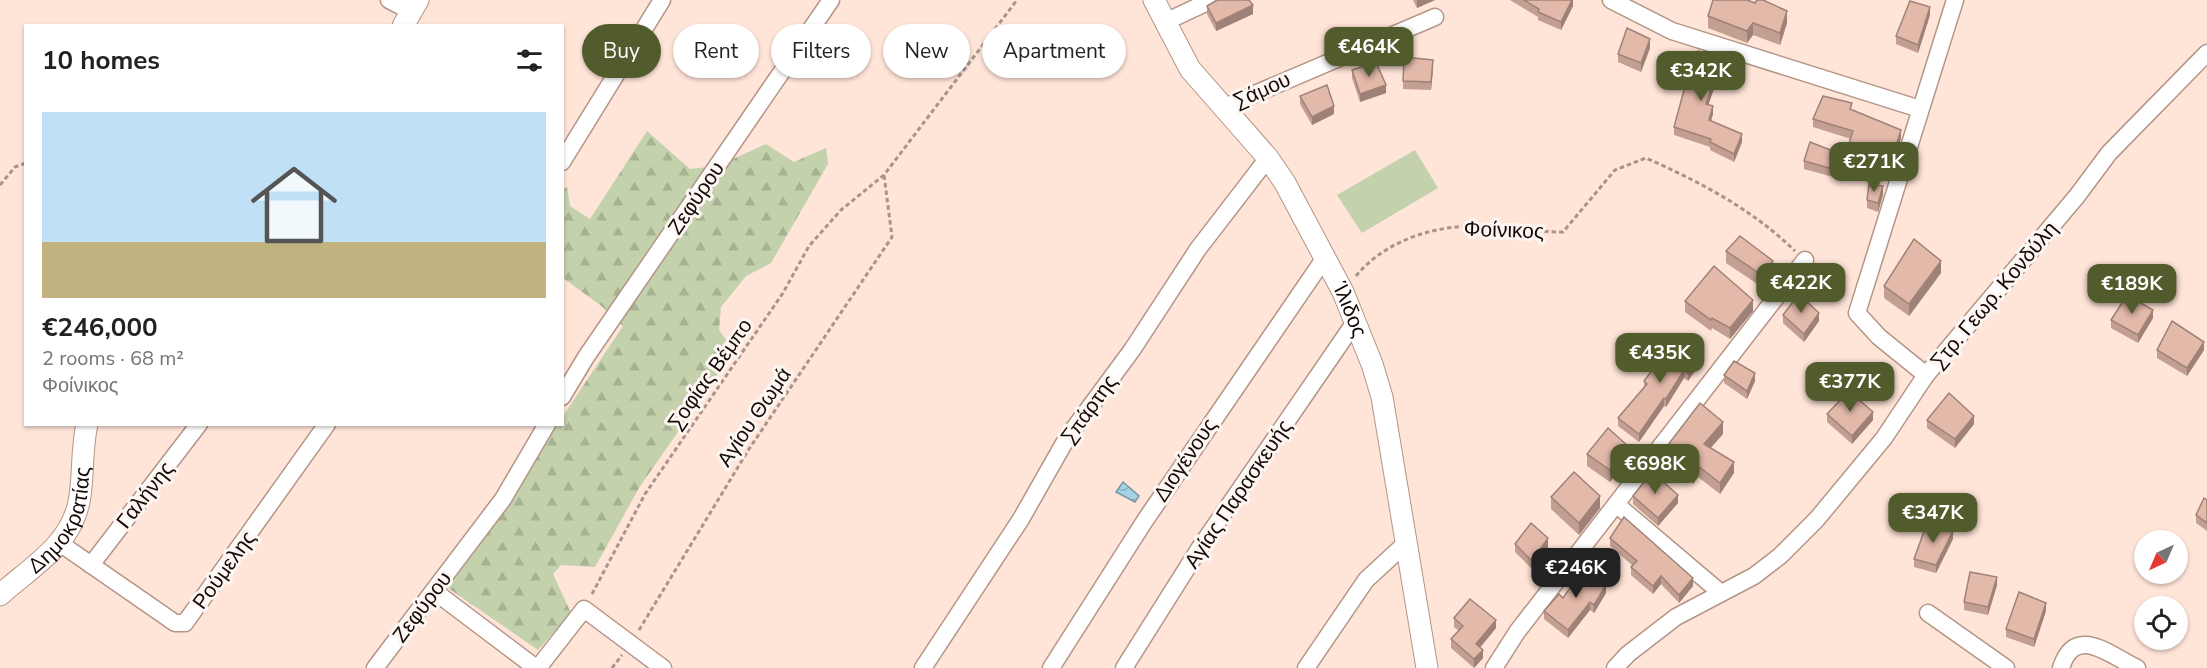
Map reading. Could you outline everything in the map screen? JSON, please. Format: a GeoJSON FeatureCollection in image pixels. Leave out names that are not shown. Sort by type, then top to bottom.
{"type":"FeatureCollection","features":[{"type":"Feature","properties":{"kind":"street"},"geometry":{"type":"LineString","coordinates":[[389,0],[410,12]]}},
{"type":"Feature","properties":{"kind":"street"},"geometry":{"type":"LineString","coordinates":[[564,159],[662,0]]}},
{"type":"Feature","properties":{"kind":"street","name":"Ζεφύρου"},"geometry":{"type":"LineString","coordinates":[[564,394],[586,357],[831,0]]}},
{"type":"Feature","properties":{"kind":"street","name":"Ίλιδος"},"geometry":{"type":"LineString","coordinates":[[1154,0],[1190,69],[1221,108],[1268,158],[1285,183],[1326,256],[1343,292],[1382,397],[1427,668]]}},
{"type":"Feature","properties":{"kind":"street"},"geometry":{"type":"LineString","coordinates":[[1165,22],[1212,0]]}},
{"type":"Feature","properties":{"kind":"street"},"geometry":{"type":"LineString","coordinates":[[1611,0],[1672,31],[1920,109]]}},
{"type":"Feature","properties":{"kind":"street"},"geometry":{"type":"LineString","coordinates":[[1926,375],[1879,337],[1857,312],[1955,0]]}},
{"type":"Feature","properties":{"kind":"street","name":"Σάμου"},"geometry":{"type":"LineString","coordinates":[[1221,108],[1435,17]]}},
{"type":"Feature","properties":{"kind":"street","name":"Στρ. Γεωρ. Κονδύλη"},"geometry":{"type":"LineString","coordinates":[[1616,668],[1628,654],[1676,617],[1763,570],[1817,519],[1884,438],[1926,375],[2077,196],[2109,153],[2207,53]]}},
{"type":"Feature","properties":{"kind":"street","name":"Σπάρτης"},"geometry":{"type":"LineString","coordinates":[[923,668],[1021,519],[1067,438],[1132,350],[1198,249],[1268,158]]}},
{"type":"Feature","properties":{"kind":"street","name":"Διογένους"},"geometry":{"type":"LineString","coordinates":[[1051,668],[1144,522],[1326,256]]}},
{"type":"Feature","properties":{"kind":"street"},"geometry":{"type":"LineString","coordinates":[[1494,668],[1517,632],[1805,260]]}},
{"type":"Feature","properties":{"kind":"street","name":"Αγίας Παρασκευής"},"geometry":{"type":"LineString","coordinates":[[1124,668],[1199,549],[1355,322]]}},
{"type":"Feature","properties":{"kind":"street","name":"Δημοκρατίας"},"geometry":{"type":"LineString","coordinates":[[0,595],[61,544],[73,522],[79,503],[82,445],[87,426]]}},
{"type":"Feature","properties":{"kind":"street","name":"Γαλήνης"},"geometry":{"type":"LineString","coordinates":[[91,565],[197,426]]}},
{"type":"Feature","properties":{"kind":"street","name":"Ρούμελης"},"geometry":{"type":"LineString","coordinates":[[61,544],[175,623],[185,623],[326,426]]}},
{"type":"Feature","properties":{"kind":"street","name":"Ζεφύρου"},"geometry":{"type":"LineString","coordinates":[[375,668],[503,499],[546,426]]}},
{"type":"Feature","properties":{"kind":"street"},"geometry":{"type":"LineString","coordinates":[[1617,505],[1721,593]]}},
{"type":"Feature","properties":{"kind":"street"},"geometry":{"type":"LineString","coordinates":[[1306,668],[1366,580],[1405,544]]}},
{"type":"Feature","properties":{"kind":"street"},"geometry":{"type":"LineString","coordinates":[[434,591],[537,668],[584,609],[663,668]]}},
{"type":"Feature","properties":{"kind":"street"},"geometry":{"type":"LineString","coordinates":[[1928,613],[2006,668]]}},
{"type":"Feature","properties":{"kind":"street"},"geometry":{"type":"LineString","coordinates":[[2061,668],[2066,654],[2074,645],[2086,643],[2137,668]]}},
{"type":"Feature","properties":{"kind":"path","name":"Σοφίας Βέμπο"},"geometry":{"type":"LineString","coordinates":[[584,609],[645,494],[783,293],[809,246],[841,210],[884,175],[1017,0]]}},
{"type":"Feature","properties":{"kind":"path","name":"Φοίνικος"},"geometry":{"type":"LineString","coordinates":[[1343,292],[1364,266],[1389,246],[1417,235],[1469,226],[1563,232],[1615,170],[1646,158],[1702,184],[1721,196],[1775,232],[1805,260]]}},
{"type":"Feature","properties":{"kind":"path"},"geometry":{"type":"LineString","coordinates":[[0,185],[15,167],[24,164]]}},
{"type":"Feature","properties":{"kind":"path","name":"Αγίου Θωμά"},"geometry":{"type":"LineString","coordinates":[[612,668],[631,643],[748,449],[892,237],[884,175]]}},
{"type":"Feature","properties":{"kind":"green space"},"geometry":{"type":"Polygon","coordinates":[[[647,131],[690,169],[717,166],[766,144],[794,162],[826,148],[828,164],[771,263],[746,276],[721,307],[719,330],[734,351],[639,488],[595,567],[561,565],[553,574],[571,613],[538,650],[448,588],[556,426],[564,426],[564,414],[623,326],[600,305],[564,279],[564,189],[567,187],[570,206],[590,219],[647,131]]]}},
{"type":"Feature","properties":{"kind":"green space"},"geometry":{"type":"Polygon","coordinates":[[[1415,150],[1438,188],[1362,233],[1337,195],[1415,150]]]}},
{"type":"Feature","properties":{"kind":"water"},"geometry":{"type":"Polygon","coordinates":[[[1123,482],[1139,496],[1135,502],[1116,492],[1123,482]]]}},
{"type":"Feature","properties":{"kind":"building"},"geometry":{"type":"Polygon","coordinates":[[[1217,0],[1249,0],[1253,5],[1216,23],[1207,6],[1217,0]]]}},
{"type":"Feature","properties":{"kind":"building"},"geometry":{"type":"Polygon","coordinates":[[[1524,0],[1572,0],[1561,22],[1538,12],[1539,9],[1524,0]]]}},
{"type":"Feature","properties":{"kind":"building"},"geometry":{"type":"Polygon","coordinates":[[[1713,0],[1747,0],[1755,3],[1757,0],[1763,0],[1787,11],[1780,33],[1753,23],[1747,31],[1708,16],[1713,0]]]}},
{"type":"Feature","properties":{"kind":"building"},"geometry":{"type":"Polygon","coordinates":[[[1910,1],[1930,7],[1918,45],[1896,36],[1910,1]]]}},
{"type":"Feature","properties":{"kind":"building"},"geometry":{"type":"Polygon","coordinates":[[[1627,28],[1650,39],[1641,63],[1618,54],[1627,28]]]}},
{"type":"Feature","properties":{"kind":"building"},"geometry":{"type":"Polygon","coordinates":[[[1698,51],[1721,60],[1706,104],[1713,106],[1709,120],[1742,134],[1734,154],[1710,142],[1711,139],[1674,127],[1687,79],[1665,71],[1670,58],[1693,66],[1698,51]]]}},
{"type":"Feature","properties":{"kind":"building"},"geometry":{"type":"Polygon","coordinates":[[[1404,57],[1433,60],[1431,82],[1403,81],[1404,57]]]}},
{"type":"Feature","properties":{"kind":"building"},"geometry":{"type":"Polygon","coordinates":[[[1376,62],[1386,85],[1360,94],[1352,70],[1376,62]]]}},
{"type":"Feature","properties":{"kind":"building"},"geometry":{"type":"Polygon","coordinates":[[[1327,85],[1334,106],[1312,117],[1300,96],[1327,85]]]}},
{"type":"Feature","properties":{"kind":"building"},"geometry":{"type":"Polygon","coordinates":[[[1823,96],[1852,103],[1850,109],[1901,130],[1895,149],[1889,147],[1881,171],[1845,156],[1853,131],[1813,119],[1823,96]]]}},
{"type":"Feature","properties":{"kind":"building"},"geometry":{"type":"Polygon","coordinates":[[[1810,142],[1838,153],[1833,169],[1804,161],[1810,142]]]}},
{"type":"Feature","properties":{"kind":"building"},"geometry":{"type":"Polygon","coordinates":[[[1869,184],[1883,186],[1878,203],[1867,200],[1869,184]]]}},
{"type":"Feature","properties":{"kind":"building"},"geometry":{"type":"Polygon","coordinates":[[[1740,236],[1773,261],[1762,275],[1726,251],[1740,236]]]}},
{"type":"Feature","properties":{"kind":"building"},"geometry":{"type":"Polygon","coordinates":[[[1914,239],[1941,261],[1909,304],[1884,286],[1914,239]]]}},
{"type":"Feature","properties":{"kind":"building"},"geometry":{"type":"Polygon","coordinates":[[[1714,266],[1753,300],[1730,328],[1712,318],[1711,320],[1685,301],[1714,266]]]}},
{"type":"Feature","properties":{"kind":"building"},"geometry":{"type":"Polygon","coordinates":[[[1799,294],[1819,313],[1804,334],[1783,315],[1799,294]]]}},
{"type":"Feature","properties":{"kind":"building"},"geometry":{"type":"Polygon","coordinates":[[[2127,295],[2153,310],[2138,335],[2111,320],[2127,295]]]}},
{"type":"Feature","properties":{"kind":"building"},"geometry":{"type":"Polygon","coordinates":[[[2172,321],[2204,342],[2187,368],[2157,350],[2172,321]]]}},
{"type":"Feature","properties":{"kind":"building"},"geometry":{"type":"Polygon","coordinates":[[[1679,335],[1701,353],[1688,373],[1684,370],[1666,399],[1664,398],[1639,434],[1618,418],[1647,384],[1644,381],[1679,335]]]}},
{"type":"Feature","properties":{"kind":"building"},"geometry":{"type":"Polygon","coordinates":[[[1734,361],[1755,373],[1747,391],[1724,375],[1734,361]]]}},
{"type":"Feature","properties":{"kind":"building"},"geometry":{"type":"Polygon","coordinates":[[[1849,391],[1873,412],[1852,436],[1827,414],[1849,391]]]}},
{"type":"Feature","properties":{"kind":"building"},"geometry":{"type":"Polygon","coordinates":[[[1949,393],[1974,416],[1955,439],[1927,420],[1949,393]]]}},
{"type":"Feature","properties":{"kind":"building"},"geometry":{"type":"Polygon","coordinates":[[[1700,403],[1723,422],[1704,444],[1734,462],[1720,483],[1698,466],[1693,473],[1664,450],[1700,403]]]}},
{"type":"Feature","properties":{"kind":"building"},"geometry":{"type":"Polygon","coordinates":[[[1608,428],[1628,446],[1610,470],[1587,454],[1608,428]]]}},
{"type":"Feature","properties":{"kind":"building"},"geometry":{"type":"Polygon","coordinates":[[[1574,472],[1600,496],[1579,523],[1551,497],[1574,472]]]}},
{"type":"Feature","properties":{"kind":"building"},"geometry":{"type":"Polygon","coordinates":[[[1652,472],[1678,495],[1658,518],[1633,496],[1652,472]]]}},
{"type":"Feature","properties":{"kind":"building"},"geometry":{"type":"Polygon","coordinates":[[[2204,498],[2207,500],[2207,523],[2196,515],[2204,498]]]}},
{"type":"Feature","properties":{"kind":"building"},"geometry":{"type":"Polygon","coordinates":[[[1624,517],[1693,578],[1679,595],[1661,576],[1653,586],[1631,567],[1637,561],[1610,538],[1624,517]]]}},
{"type":"Feature","properties":{"kind":"building"},"geometry":{"type":"Polygon","coordinates":[[[1531,523],[1548,538],[1532,561],[1515,544],[1531,523]]]}},
{"type":"Feature","properties":{"kind":"building"},"geometry":{"type":"Polygon","coordinates":[[[1927,523],[1953,531],[1936,565],[1914,559],[1927,523]]]}},
{"type":"Feature","properties":{"kind":"building"},"geometry":{"type":"Polygon","coordinates":[[[1584,568],[1606,585],[1594,605],[1590,602],[1568,630],[1544,611],[1559,594],[1563,598],[1584,568]]]}},
{"type":"Feature","properties":{"kind":"building"},"geometry":{"type":"Polygon","coordinates":[[[1970,572],[1997,577],[1988,607],[1964,602],[1970,572]]]}},
{"type":"Feature","properties":{"kind":"building"},"geometry":{"type":"Polygon","coordinates":[[[2019,592],[2046,603],[2034,639],[2006,629],[2019,592]]]}},
{"type":"Feature","properties":{"kind":"building"},"geometry":{"type":"Polygon","coordinates":[[[1470,599],[1496,620],[1476,644],[1483,650],[1474,659],[1451,639],[1463,626],[1454,618],[1470,599]]]}}]}
